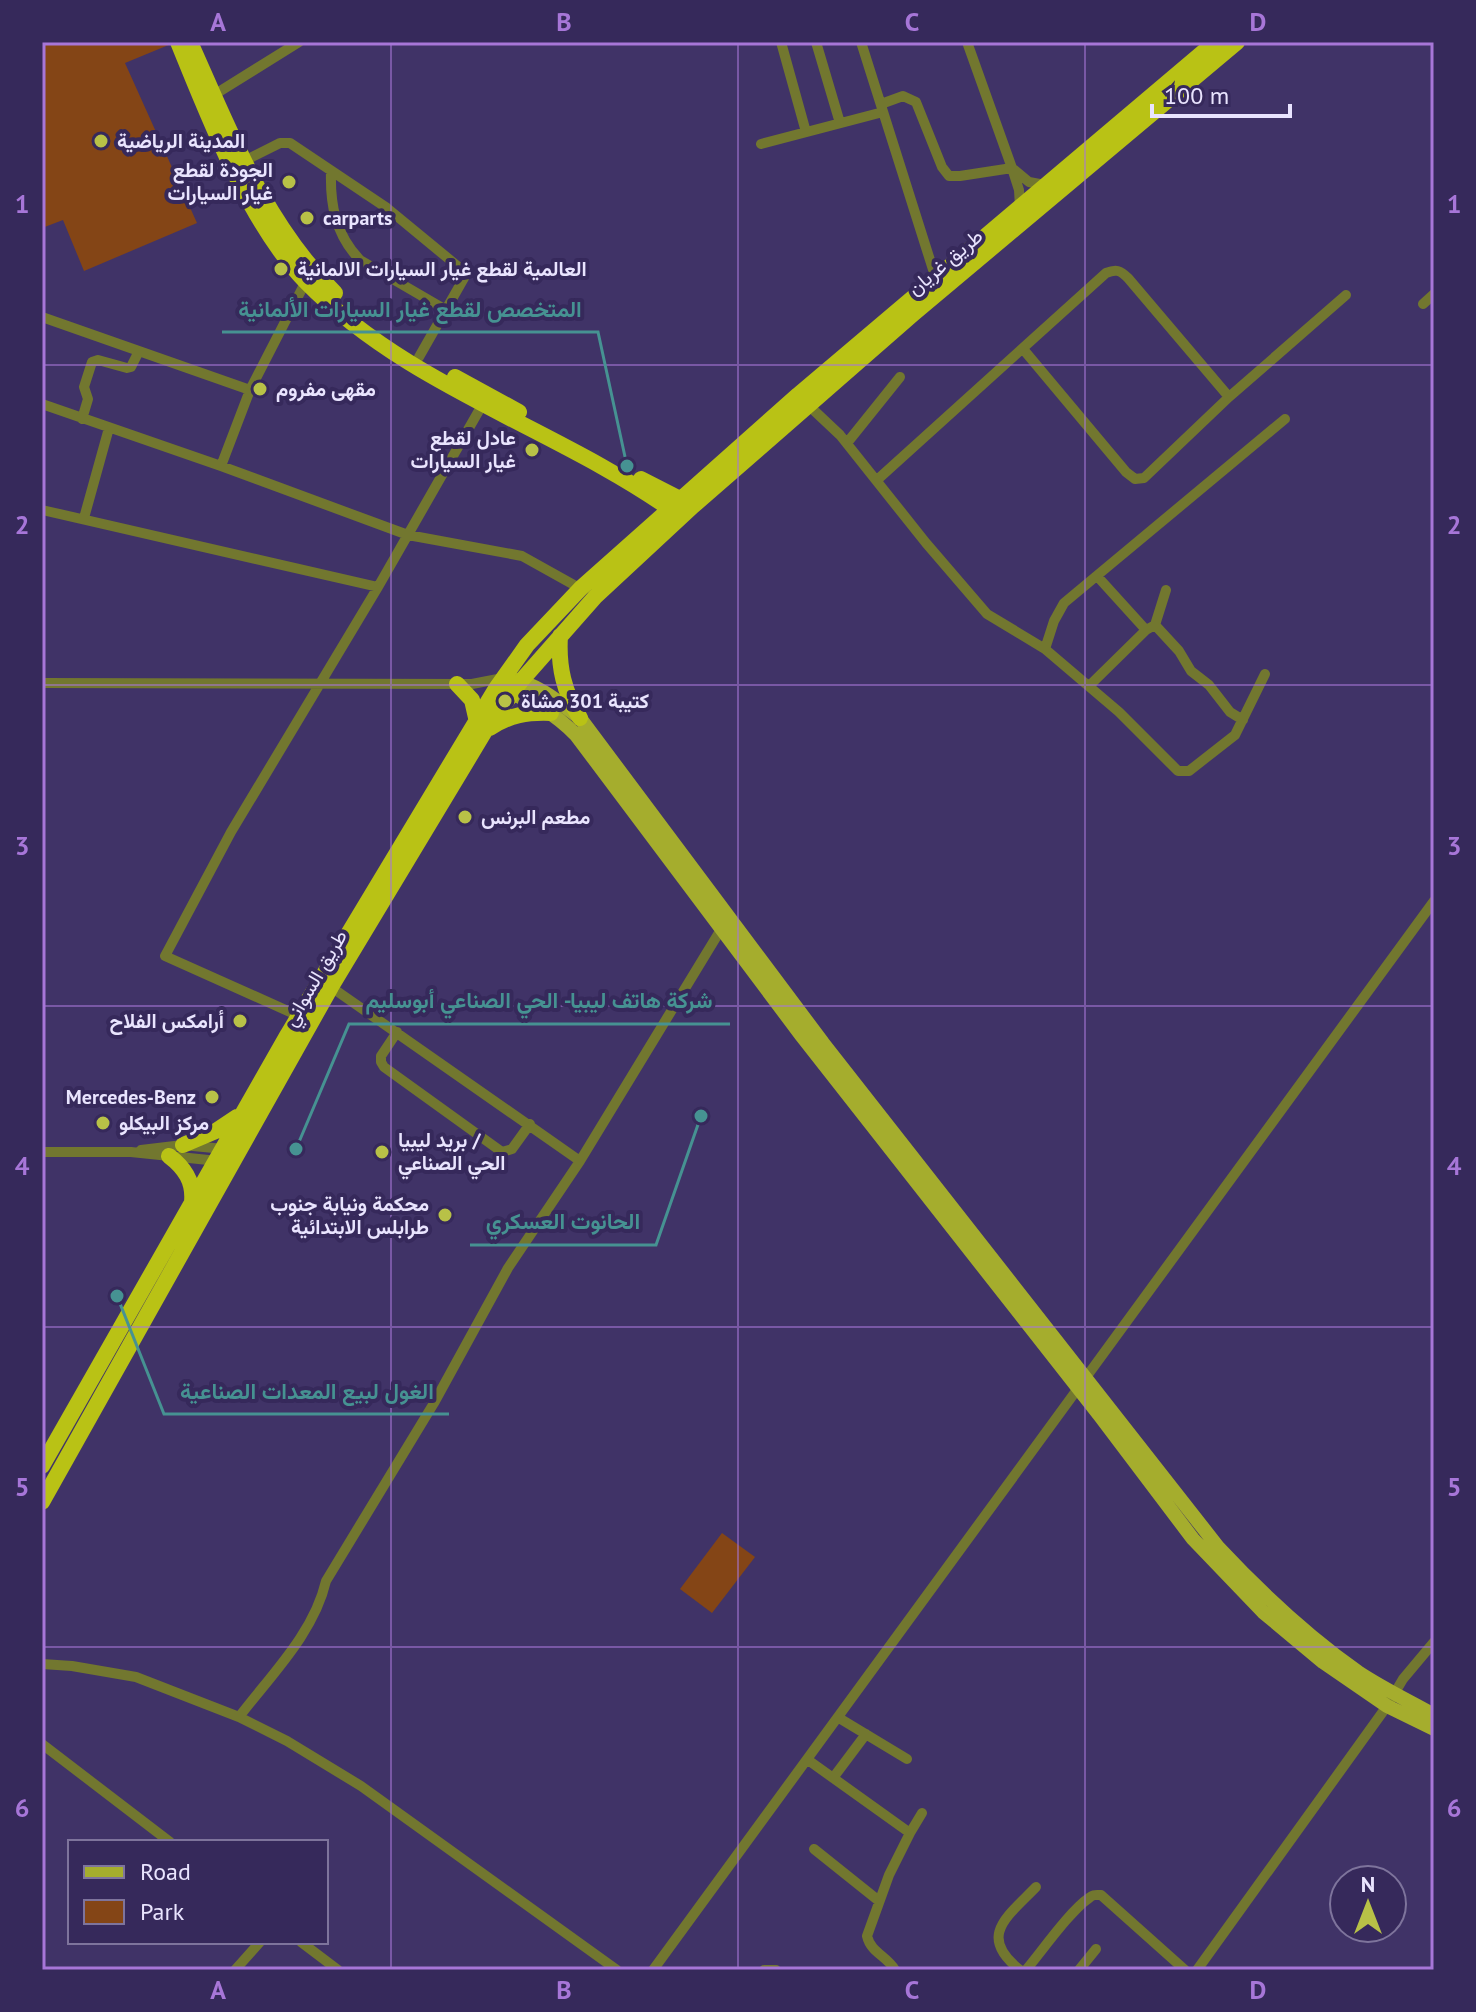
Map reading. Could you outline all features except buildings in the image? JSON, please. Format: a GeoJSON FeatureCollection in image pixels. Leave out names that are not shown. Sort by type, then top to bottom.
{"type":"FeatureCollection","features":[{"type":"Feature","properties":{"kind":"highway"},"geometry":{"type":"LineString","coordinates":[[178,42],[264,203],[309,276],[373,326],[485,399]]}},
{"type":"Feature","properties":{"kind":"highway"},"geometry":{"type":"LineString","coordinates":[[190,42],[240,183],[268,233],[309,276],[387,349],[681,507]]}},
{"type":"Feature","properties":{"kind":"highway","name":"طريق غريان"},"geometry":{"type":"LineString","coordinates":[[681,507],[936,279],[1215,42]]}},
{"type":"Feature","properties":{"kind":"highway","name":"طريق غريان"},"geometry":{"type":"LineString","coordinates":[[804,400],[913,314],[1237,42]]}},
{"type":"Feature","properties":{"kind":"highway","name":"طريق السواني"},"geometry":{"type":"LineString","coordinates":[[42,1502],[227,1156],[331,987],[481,727],[499,684],[527,645],[681,507]]}},
{"type":"Feature","properties":{"kind":"highway","name":"طريق السواني"},"geometry":{"type":"LineString","coordinates":[[42,1466],[192,1205],[227,1156],[245,1112],[299,1016],[481,727],[560,636],[588,593]]}},
{"type":"Feature","properties":{"kind":"highway"},"geometry":{"type":"LineString","coordinates":[[560,636],[564,688],[580,718]]}},
{"type":"Feature","properties":{"kind":"highway"},"geometry":{"type":"LineString","coordinates":[[465,684],[481,727],[510,717],[551,713]]}},
{"type":"Feature","properties":{"kind":"highway"},"geometry":{"type":"LineString","coordinates":[[183,1145],[216,1131],[245,1112]]}},
{"type":"Feature","properties":{"kind":"highway"},"geometry":{"type":"LineString","coordinates":[[169,1156],[186,1172],[191,1183],[192,1205]]}},
{"type":"Feature","properties":{"kind":"main road"},"geometry":{"type":"LineString","coordinates":[[499,684],[553,697],[580,718],[1082,1384],[1175,1518],[1263,1612],[1323,1662],[1391,1700],[1434,1729]]}},
{"type":"Feature","properties":{"kind":"main road"},"geometry":{"type":"LineString","coordinates":[[516,688],[576,735],[721,930],[1082,1384]]}},
{"type":"Feature","properties":{"kind":"main road"},"geometry":{"type":"LineString","coordinates":[[1391,1700],[1434,1715]]}},
{"type":"Feature","properties":{"kind":"street"},"geometry":{"type":"LineString","coordinates":[[209,98],[299,42]]}},
{"type":"Feature","properties":{"kind":"street"},"geometry":{"type":"LineString","coordinates":[[781,42],[806,132]]}},
{"type":"Feature","properties":{"kind":"street"},"geometry":{"type":"LineString","coordinates":[[816,42],[840,123]]}},
{"type":"Feature","properties":{"kind":"street"},"geometry":{"type":"LineString","coordinates":[[861,42],[936,279]]}},
{"type":"Feature","properties":{"kind":"street"},"geometry":{"type":"LineString","coordinates":[[967,42],[1012,168],[1020,198],[1019,210]]}},
{"type":"Feature","properties":{"kind":"street"},"geometry":{"type":"LineString","coordinates":[[761,144],[840,123],[882,108],[903,96],[916,102],[942,167],[949,176],[1012,168],[1029,182],[1047,185]]}},
{"type":"Feature","properties":{"kind":"street"},"geometry":{"type":"LineString","coordinates":[[244,161],[285,142],[387,208],[461,269],[464,278],[419,357]]}},
{"type":"Feature","properties":{"kind":"street"},"geometry":{"type":"LineString","coordinates":[[331,171],[333,213],[353,253],[446,310]]}},
{"type":"Feature","properties":{"kind":"street"},"geometry":{"type":"LineString","coordinates":[[877,480],[1106,273],[1114,270],[1122,272],[1229,397]]}},
{"type":"Feature","properties":{"kind":"street"},"geometry":{"type":"LineString","coordinates":[[221,466],[250,390],[309,276]]}},
{"type":"Feature","properties":{"kind":"street"},"geometry":{"type":"LineString","coordinates":[[1423,304],[1434,294]]}},
{"type":"Feature","properties":{"kind":"street"},"geometry":{"type":"LineString","coordinates":[[1023,349],[1126,472],[1135,479],[1144,478],[1229,397],[1346,295]]}},
{"type":"Feature","properties":{"kind":"street"},"geometry":{"type":"LineString","coordinates":[[42,317],[250,390]]}},
{"type":"Feature","properties":{"kind":"street"},"geometry":{"type":"LineString","coordinates":[[82,419],[88,399],[84,387],[92,362],[98,360],[131,367],[139,351]]}},
{"type":"Feature","properties":{"kind":"street"},"geometry":{"type":"LineString","coordinates":[[847,443],[900,377]]}},
{"type":"Feature","properties":{"kind":"street"},"geometry":{"type":"LineString","coordinates":[[299,1016],[165,956],[231,832],[378,587],[485,399]]}},
{"type":"Feature","properties":{"kind":"street"},"geometry":{"type":"LineString","coordinates":[[804,400],[847,443],[987,614],[1045,649],[1148,739],[1174,768],[1184,773],[1235,735],[1265,674]]}},
{"type":"Feature","properties":{"kind":"street"},"geometry":{"type":"LineString","coordinates":[[42,404],[408,535],[522,556],[588,593]]}},
{"type":"Feature","properties":{"kind":"street"},"geometry":{"type":"LineString","coordinates":[[1045,649],[1064,603],[1285,419]]}},
{"type":"Feature","properties":{"kind":"street"},"geometry":{"type":"LineString","coordinates":[[84,518],[109,428]]}},
{"type":"Feature","properties":{"kind":"street"},"geometry":{"type":"LineString","coordinates":[[42,510],[378,587]]}},
{"type":"Feature","properties":{"kind":"street"},"geometry":{"type":"LineString","coordinates":[[1097,576],[1150,628],[1179,651],[1191,671],[1209,685],[1230,712],[1243,720]]}},
{"type":"Feature","properties":{"kind":"street"},"geometry":{"type":"LineString","coordinates":[[1089,686],[1150,628],[1166,590]]}},
{"type":"Feature","properties":{"kind":"street"},"geometry":{"type":"LineString","coordinates":[[42,683],[499,684]]}},
{"type":"Feature","properties":{"kind":"street"},"geometry":{"type":"LineString","coordinates":[[653,1970],[1434,901]]}},
{"type":"Feature","properties":{"kind":"street"},"geometry":{"type":"LineString","coordinates":[[239,1717],[293,1649],[320,1604],[326,1581],[434,1403],[508,1268],[580,1161],[728,916]]}},
{"type":"Feature","properties":{"kind":"street"},"geometry":{"type":"LineString","coordinates":[[331,987],[580,1161]]}},
{"type":"Feature","properties":{"kind":"street"},"geometry":{"type":"LineString","coordinates":[[397,1032],[381,1056],[384,1067],[502,1152],[512,1149],[530,1124]]}},
{"type":"Feature","properties":{"kind":"street"},"geometry":{"type":"LineString","coordinates":[[131,1152],[183,1145],[227,1156]]}},
{"type":"Feature","properties":{"kind":"street"},"geometry":{"type":"LineString","coordinates":[[42,1152],[227,1156]]}},
{"type":"Feature","properties":{"kind":"street"},"geometry":{"type":"LineString","coordinates":[[1197,1970],[1403,1679],[1434,1642]]}},
{"type":"Feature","properties":{"kind":"street"},"geometry":{"type":"LineString","coordinates":[[42,1664],[136,1677],[239,1717],[287,1741],[361,1786],[617,1970]]}},
{"type":"Feature","properties":{"kind":"street"},"geometry":{"type":"LineString","coordinates":[[839,1718],[907,1759]]}},
{"type":"Feature","properties":{"kind":"street"},"geometry":{"type":"LineString","coordinates":[[833,1778],[866,1734]]}},
{"type":"Feature","properties":{"kind":"street"},"geometry":{"type":"LineString","coordinates":[[42,1744],[167,1840]]}},
{"type":"Feature","properties":{"kind":"street"},"geometry":{"type":"LineString","coordinates":[[808,1760],[910,1833]]}},
{"type":"Feature","properties":{"kind":"street"},"geometry":{"type":"LineString","coordinates":[[895,1970],[870,1946],[867,1936],[879,1901],[922,1813]]}},
{"type":"Feature","properties":{"kind":"street"},"geometry":{"type":"LineString","coordinates":[[814,1849],[879,1901]]}},
{"type":"Feature","properties":{"kind":"street"},"geometry":{"type":"LineString","coordinates":[[1020,1970],[1002,1955],[997,1937],[1001,1926],[1036,1887]]}},
{"type":"Feature","properties":{"kind":"street"},"geometry":{"type":"LineString","coordinates":[[1026,1970],[1090,1896],[1101,1895],[1185,1970]]}},
{"type":"Feature","properties":{"kind":"street"},"geometry":{"type":"LineString","coordinates":[[235,1970],[258,1944]]}},
{"type":"Feature","properties":{"kind":"street"},"geometry":{"type":"LineString","coordinates":[[304,1944],[338,1970]]}},
{"type":"Feature","properties":{"kind":"street"},"geometry":{"type":"LineString","coordinates":[[1079,1970],[1096,1949]]}},
{"type":"Feature","properties":{"kind":"street"},"geometry":{"type":"LineString","coordinates":[[764,1970],[776,1970]]}},
{"type":"Feature","properties":{"kind":"green space","name":"المدينة الرياضية"},"geometry":{"type":"Polygon","coordinates":[[[42,42],[170,42],[125,63],[197,223],[84,271],[63,220],[42,228],[42,42]]]}},
{"type":"Feature","properties":{"kind":"green space"},"geometry":{"type":"Polygon","coordinates":[[[722,1533],[755,1557],[712,1613],[680,1589],[722,1533]]]}},
{"type":"Feature","properties":{"kind":"place","name":"المدينة الرياضية"},"geometry":{"type":"Point","coordinates":[101,141]}},
{"type":"Feature","properties":{"kind":"place","name":"الجودة لقطع غيار السيارات"},"geometry":{"type":"Point","coordinates":[289,182]}},
{"type":"Feature","properties":{"kind":"place","name":"carparts"},"geometry":{"type":"Point","coordinates":[307,218]}},
{"type":"Feature","properties":{"kind":"place","name":"العالمية لقطع غيار السيارات الالمانية"},"geometry":{"type":"Point","coordinates":[281,269]}},
{"type":"Feature","properties":{"kind":"place","name":"مقهى مفروم"},"geometry":{"type":"Point","coordinates":[260,389]}},
{"type":"Feature","properties":{"kind":"place","name":"عادل لقطع غيار السيارات"},"geometry":{"type":"Point","coordinates":[532,450]}},
{"type":"Feature","properties":{"kind":"place","name":"المتخصص لقطع غيار السيارات الألمانية"},"geometry":{"type":"Point","coordinates":[627,466]}},
{"type":"Feature","properties":{"kind":"place","name":"كتيبة 301 مشاة"},"geometry":{"type":"Point","coordinates":[505,701]}},
{"type":"Feature","properties":{"kind":"place","name":"مطعم البرنس"},"geometry":{"type":"Point","coordinates":[465,817]}},
{"type":"Feature","properties":{"kind":"place","name":"أرامكس الفلاح"},"geometry":{"type":"Point","coordinates":[240,1021]}},
{"type":"Feature","properties":{"kind":"place","name":"Mercedes-Benz"},"geometry":{"type":"Point","coordinates":[212,1097]}},
{"type":"Feature","properties":{"kind":"place","name":"الحانوت العسكري"},"geometry":{"type":"Point","coordinates":[701,1116]}},
{"type":"Feature","properties":{"kind":"place","name":"مركز البيكلو"},"geometry":{"type":"Point","coordinates":[103,1123]}},
{"type":"Feature","properties":{"kind":"place","name":"شركة هاتف ليبيا- الحي الصناعي أبوسليم"},"geometry":{"type":"Point","coordinates":[296,1149]}},
{"type":"Feature","properties":{"kind":"place","name":"بريد ليبيا / الحي الصناعي"},"geometry":{"type":"Point","coordinates":[382,1152]}},
{"type":"Feature","properties":{"kind":"place","name":"محكمة ونيابة جنوب طرابلس الابتدائية"},"geometry":{"type":"Point","coordinates":[445,1215]}},
{"type":"Feature","properties":{"kind":"place","name":"الغول لبيع المعدات الصناعية"},"geometry":{"type":"Point","coordinates":[117,1296]}}]}
